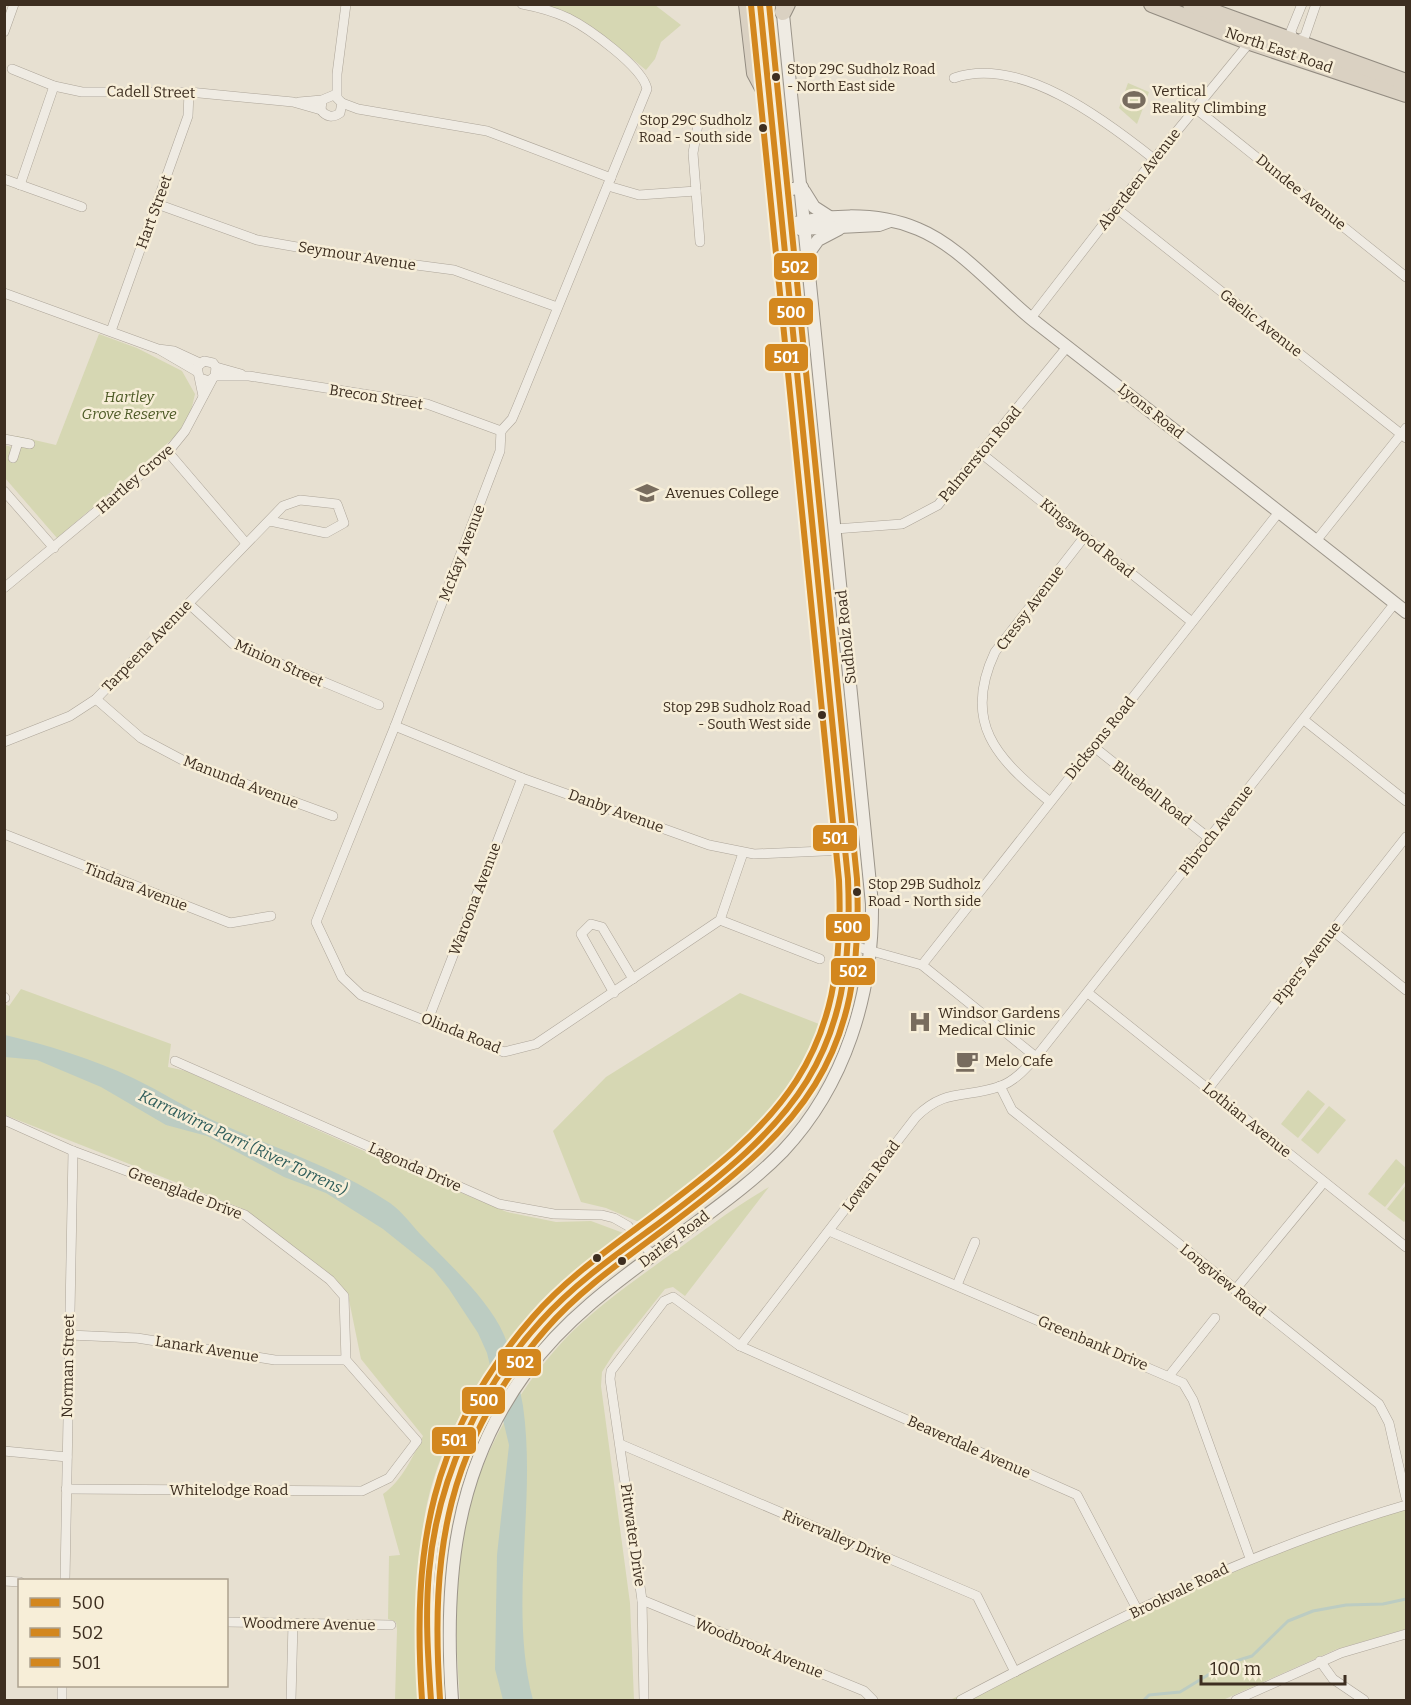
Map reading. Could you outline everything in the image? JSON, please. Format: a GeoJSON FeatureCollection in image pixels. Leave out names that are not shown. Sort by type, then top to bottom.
{"type":"FeatureCollection","features":[{"type":"Feature","properties":{"kind":"highway"},"geometry":{"type":"LineString","coordinates":[[747,4],[755,73],[770,101]]}},
{"type":"Feature","properties":{"kind":"highway","name":"North East Road"},"geometry":{"type":"LineString","coordinates":[[1152,4],[1250,42],[1293,49],[1407,82]]}},
{"type":"Feature","properties":{"kind":"highway","name":"North East Road"},"geometry":{"type":"LineString","coordinates":[[1197,6],[1293,49],[1407,94]]}},
{"type":"Feature","properties":{"kind":"main road","name":"Sudholz Road"},"geometry":{"type":"LineString","coordinates":[[760,4],[780,226],[846,850],[850,945]]}},
{"type":"Feature","properties":{"kind":"main road","name":"Sudholz Road"},"geometry":{"type":"LineString","coordinates":[[784,7],[872,904],[871,949]]}},
{"type":"Feature","properties":{"kind":"main road"},"geometry":{"type":"LineString","coordinates":[[778,192],[802,188],[814,207],[831,218]]}},
{"type":"Feature","properties":{"kind":"main road","name":"Lyons Road"},"geometry":{"type":"LineString","coordinates":[[805,225],[831,218],[876,216],[911,226],[935,237],[1067,347],[1407,612]]}},
{"type":"Feature","properties":{"kind":"main road","name":"Lyons Road"},"geometry":{"type":"LineString","coordinates":[[780,226],[843,227],[879,225],[890,221]]}},
{"type":"Feature","properties":{"kind":"main road"},"geometry":{"type":"LineString","coordinates":[[808,254],[818,240],[843,227]]}},
{"type":"Feature","properties":{"kind":"main road"},"geometry":{"type":"LineString","coordinates":[[822,620],[844,619]]}},
{"type":"Feature","properties":{"kind":"main road"},"geometry":{"type":"LineString","coordinates":[[846,850],[867,854]]}},
{"type":"Feature","properties":{"kind":"main road","name":"Darley Road"},"geometry":{"type":"LineString","coordinates":[[431,1701],[428,1610],[432,1551],[447,1484],[472,1421],[506,1365],[570,1293],[742,1158],[772,1130],[797,1098],[818,1063],[831,1033],[845,984],[850,945]]}},
{"type":"Feature","properties":{"kind":"main road","name":"Darley Road"},"geometry":{"type":"LineString","coordinates":[[452,1701],[449,1656],[451,1572],[463,1504],[484,1448],[510,1398],[534,1362],[586,1306],[766,1168],[808,1119],[836,1072],[850,1040],[863,996],[871,949]]}},
{"type":"Feature","properties":{"kind":"street"},"geometry":{"type":"LineString","coordinates":[[4,32],[14,4]]}},
{"type":"Feature","properties":{"kind":"street"},"geometry":{"type":"LineString","coordinates":[[332,103],[345,4]]}},
{"type":"Feature","properties":{"kind":"street","name":"McKay Avenue"},"geometry":{"type":"LineString","coordinates":[[316,922],[395,726],[500,451],[503,442],[501,430],[512,419],[518,405],[647,89],[646,83],[636,69],[588,30],[568,18],[542,8],[522,4]]}},
{"type":"Feature","properties":{"kind":"street"},"geometry":{"type":"LineString","coordinates":[[1293,49],[1291,31],[1302,4]]}},
{"type":"Feature","properties":{"kind":"street"},"geometry":{"type":"LineString","coordinates":[[1293,49],[1305,36],[1316,4]]}},
{"type":"Feature","properties":{"kind":"street","name":"Aberdeen Avenue"},"geometry":{"type":"LineString","coordinates":[[1031,318],[1154,159],[1250,42]]}},
{"type":"Feature","properties":{"kind":"street","name":"Cadell Street"},"geometry":{"type":"LineString","coordinates":[[12,69],[54,86],[82,92],[189,92],[293,102],[332,103],[487,131],[639,195],[696,191]]}},
{"type":"Feature","properties":{"kind":"street"},"geometry":{"type":"LineString","coordinates":[[954,78],[972,72],[1004,76],[1044,88],[1095,114],[1154,159]]}},
{"type":"Feature","properties":{"kind":"street"},"geometry":{"type":"LineString","coordinates":[[20,185],[54,86]]}},
{"type":"Feature","properties":{"kind":"street","name":"Hart Street"},"geometry":{"type":"LineString","coordinates":[[111,331],[188,116],[189,92]]}},
{"type":"Feature","properties":{"kind":"street","name":"Dundee Avenue"},"geometry":{"type":"LineString","coordinates":[[1195,108],[1407,277]]}},
{"type":"Feature","properties":{"kind":"street"},"geometry":{"type":"LineString","coordinates":[[698,124],[693,153],[700,242]]}},
{"type":"Feature","properties":{"kind":"street"},"geometry":{"type":"LineString","coordinates":[[4,179],[82,207]]}},
{"type":"Feature","properties":{"kind":"street","name":"Seymour Avenue"},"geometry":{"type":"LineString","coordinates":[[157,204],[257,240],[461,272],[557,307]]}},
{"type":"Feature","properties":{"kind":"street","name":"Gaelic Avenue"},"geometry":{"type":"LineString","coordinates":[[1116,208],[1405,433]]}},
{"type":"Feature","properties":{"kind":"street"},"geometry":{"type":"LineString","coordinates":[[4,293],[158,349],[174,351],[199,371],[214,374]]}},
{"type":"Feature","properties":{"kind":"street","name":"Palmerston Road"},"geometry":{"type":"LineString","coordinates":[[835,529],[892,525],[914,519],[948,496],[1067,347]]}},
{"type":"Feature","properties":{"kind":"street"},"geometry":{"type":"LineString","coordinates":[[203,398],[199,371],[208,360],[214,374]]}},
{"type":"Feature","properties":{"kind":"street","name":"Brecon Street"},"geometry":{"type":"LineString","coordinates":[[214,374],[249,376],[426,404],[501,430]]}},
{"type":"Feature","properties":{"kind":"street","name":"Hartley Grove"},"geometry":{"type":"LineString","coordinates":[[4,588],[168,452],[185,431],[214,374]]}},
{"type":"Feature","properties":{"kind":"street"},"geometry":{"type":"LineString","coordinates":[[1316,541],[1405,433]]}},
{"type":"Feature","properties":{"kind":"street"},"geometry":{"type":"LineString","coordinates":[[4,439],[30,444]]}},
{"type":"Feature","properties":{"kind":"street"},"geometry":{"type":"LineString","coordinates":[[14,458],[18,442]]}},
{"type":"Feature","properties":{"kind":"street"},"geometry":{"type":"LineString","coordinates":[[168,452],[245,542]]}},
{"type":"Feature","properties":{"kind":"street","name":"Kingswood Road"},"geometry":{"type":"LineString","coordinates":[[982,454],[1192,622]]}},
{"type":"Feature","properties":{"kind":"street"},"geometry":{"type":"LineString","coordinates":[[4,491],[54,548]]}},
{"type":"Feature","properties":{"kind":"street","name":"Tarpeena Avenue"},"geometry":{"type":"LineString","coordinates":[[4,742],[70,716],[96,699],[189,604],[245,542],[270,522],[283,506],[300,500],[337,504],[344,523],[326,533],[270,522]]}},
{"type":"Feature","properties":{"kind":"street","name":"Dicksons Road"},"geometry":{"type":"LineString","coordinates":[[922,965],[1279,512]]}},
{"type":"Feature","properties":{"kind":"street","name":"Cressy Avenue"},"geometry":{"type":"LineString","coordinates":[[1050,801],[1015,774],[996,751],[984,724],[980,699],[986,672],[995,652],[1085,536]]}},
{"type":"Feature","properties":{"kind":"street","name":"Pibroch Avenue"},"geometry":{"type":"LineString","coordinates":[[1036,1057],[1395,603]]}},
{"type":"Feature","properties":{"kind":"street","name":"Minion Street"},"geometry":{"type":"LineString","coordinates":[[189,604],[233,644],[378,705]]}},
{"type":"Feature","properties":{"kind":"street","name":"Manunda Avenue"},"geometry":{"type":"LineString","coordinates":[[96,699],[141,738],[188,763],[333,816]]}},
{"type":"Feature","properties":{"kind":"street"},"geometry":{"type":"LineString","coordinates":[[1304,720],[1407,801]]}},
{"type":"Feature","properties":{"kind":"street","name":"Danby Avenue"},"geometry":{"type":"LineString","coordinates":[[395,726],[522,778],[709,845],[743,853],[772,855],[846,850]]}},
{"type":"Feature","properties":{"kind":"street","name":"Bluebell Road"},"geometry":{"type":"LineString","coordinates":[[1094,747],[1210,839]]}},
{"type":"Feature","properties":{"kind":"street","name":"Waroona Avenue"},"geometry":{"type":"LineString","coordinates":[[428,1020],[522,778]]}},
{"type":"Feature","properties":{"kind":"street","name":"Tindara Avenue"},"geometry":{"type":"LineString","coordinates":[[4,834],[230,923],[271,916]]}},
{"type":"Feature","properties":{"kind":"street","name":"Pipers Avenue"},"geometry":{"type":"LineString","coordinates":[[1208,1089],[1407,837]]}},
{"type":"Feature","properties":{"kind":"street"},"geometry":{"type":"LineString","coordinates":[[743,853],[720,920],[820,959]]}},
{"type":"Feature","properties":{"kind":"street","name":"Olinda Road"},"geometry":{"type":"LineString","coordinates":[[316,922],[342,977],[361,995],[504,1052],[536,1044],[720,920]]}},
{"type":"Feature","properties":{"kind":"street"},"geometry":{"type":"LineString","coordinates":[[614,993],[581,934],[591,924],[602,927],[633,979]]}},
{"type":"Feature","properties":{"kind":"street"},"geometry":{"type":"LineString","coordinates":[[1333,931],[1407,990]]}},
{"type":"Feature","properties":{"kind":"street"},"geometry":{"type":"LineString","coordinates":[[850,945],[922,965],[1036,1057]]}},
{"type":"Feature","properties":{"kind":"street","name":"Lothian Avenue"},"geometry":{"type":"LineString","coordinates":[[1088,993],[1407,1247]]}},
{"type":"Feature","properties":{"kind":"street","name":"Lowan Road"},"geometry":{"type":"LineString","coordinates":[[740,1346],[916,1117],[931,1103],[949,1096],[1000,1086],[1019,1075],[1036,1057]]}},
{"type":"Feature","properties":{"kind":"street","name":"Lagonda Drive"},"geometry":{"type":"LineString","coordinates":[[175,1060],[499,1204],[554,1214],[602,1215],[622,1221],[652,1255]]}},
{"type":"Feature","properties":{"kind":"street","name":"Longview Road"},"geometry":{"type":"LineString","coordinates":[[1000,1086],[1012,1110],[1379,1404],[1389,1423],[1407,1498]]}},
{"type":"Feature","properties":{"kind":"street","name":"Greenglade Drive"},"geometry":{"type":"LineString","coordinates":[[4,1120],[73,1151],[245,1215],[330,1280],[344,1296],[346,1360]]}},
{"type":"Feature","properties":{"kind":"street","name":"Norman Street"},"geometry":{"type":"LineString","coordinates":[[64,1579],[73,1151]]}},
{"type":"Feature","properties":{"kind":"street"},"geometry":{"type":"LineString","coordinates":[[1235,1290],[1324,1182]]}},
{"type":"Feature","properties":{"kind":"street","name":"Greenbank Drive"},"geometry":{"type":"LineString","coordinates":[[829,1231],[1183,1383],[1193,1400],[1250,1558]]}},
{"type":"Feature","properties":{"kind":"street"},"geometry":{"type":"LineString","coordinates":[[957,1286],[975,1242]]}},
{"type":"Feature","properties":{"kind":"street","name":"Beaverdale Avenue"},"geometry":{"type":"LineString","coordinates":[[611,1371],[664,1301],[674,1297],[740,1346],[1077,1495],[1138,1611]]}},
{"type":"Feature","properties":{"kind":"street"},"geometry":{"type":"LineString","coordinates":[[1169,1376],[1215,1318]]}},
{"type":"Feature","properties":{"kind":"street","name":"Lanark Avenue"},"geometry":{"type":"LineString","coordinates":[[69,1335],[137,1338],[275,1360],[346,1360]]}},
{"type":"Feature","properties":{"kind":"street","name":"Whitelodge Road"},"geometry":{"type":"LineString","coordinates":[[66,1489],[362,1491],[389,1478],[417,1441],[346,1360]]}},
{"type":"Feature","properties":{"kind":"street","name":"Pittwater Drive"},"geometry":{"type":"LineString","coordinates":[[611,1371],[610,1379],[642,1600],[644,1701]]}},
{"type":"Feature","properties":{"kind":"street","name":"Rivervalley Drive"},"geometry":{"type":"LineString","coordinates":[[620,1444],[977,1596],[1015,1672]]}},
{"type":"Feature","properties":{"kind":"street"},"geometry":{"type":"LineString","coordinates":[[4,1452],[67,1457]]}},
{"type":"Feature","properties":{"kind":"street","name":"Brookvale Road"},"geometry":{"type":"LineString","coordinates":[[961,1701],[1138,1611],[1250,1558],[1340,1525],[1407,1505]]}},
{"type":"Feature","properties":{"kind":"street","name":"Woodbrook Avenue"},"geometry":{"type":"LineString","coordinates":[[642,1600],[864,1691],[873,1701]]}},
{"type":"Feature","properties":{"kind":"street","name":"Woodmere Avenue"},"geometry":{"type":"LineString","coordinates":[[228,1622],[391,1625]]}},
{"type":"Feature","properties":{"kind":"street"},"geometry":{"type":"LineString","coordinates":[[291,1701],[293,1623]]}},
{"type":"Feature","properties":{"kind":"street"},"geometry":{"type":"LineString","coordinates":[[1236,1701],[1320,1661],[1365,1645],[1407,1634]]}},
{"type":"Feature","properties":{"kind":"street"},"geometry":{"type":"LineString","coordinates":[[1320,1661],[1334,1679],[1364,1701]]}},
{"type":"Feature","properties":{"kind":"green space"},"geometry":{"type":"Polygon","coordinates":[[[546,5],[655,5],[681,25],[661,42],[655,59],[646,70],[586,25],[546,5]]]}},
{"type":"Feature","properties":{"kind":"green space","name":"Vertical Reality Climbing"},"geometry":{"type":"Polygon","coordinates":[[[1128,83],[1149,92],[1137,124],[1119,108],[1128,83]]]}},
{"type":"Feature","properties":{"kind":"green space","name":"Hartley Grove Reserve"},"geometry":{"type":"Polygon","coordinates":[[[99,334],[137,348],[182,371],[195,394],[191,411],[177,435],[57,538],[5,478],[4,445],[12,447],[17,436],[56,445],[99,334]]]}},
{"type":"Feature","properties":{"kind":"green space"},"geometry":{"type":"Polygon","coordinates":[[[21,989],[171,1044],[168,1067],[186,1071],[395,1165],[507,1212],[556,1222],[591,1221],[626,1234],[553,1295],[526,1321],[484,1375],[447,1442],[431,1490],[422,1537],[419,1607],[423,1700],[395,1700],[397,1630],[396,1622],[388,1619],[389,1556],[400,1555],[383,1494],[401,1475],[423,1436],[361,1359],[348,1295],[331,1275],[246,1210],[5,1115],[4,1004],[9,1006],[21,989]]]}},
{"type":"Feature","properties":{"kind":"green space"},"geometry":{"type":"Polygon","coordinates":[[[740,993],[819,1024],[801,1064],[778,1101],[731,1151],[639,1222],[606,1208],[581,1202],[553,1131],[606,1077],[740,993]]]}},
{"type":"Feature","properties":{"kind":"green space"},"geometry":{"type":"Polygon","coordinates":[[[1308,1090],[1325,1104],[1298,1138],[1281,1124],[1308,1090]]]}},
{"type":"Feature","properties":{"kind":"green space"},"geometry":{"type":"Polygon","coordinates":[[[1329,1106],[1346,1120],[1318,1154],[1301,1140],[1329,1106]]]}},
{"type":"Feature","properties":{"kind":"green space"},"geometry":{"type":"Polygon","coordinates":[[[1396,1159],[1406,1168],[1406,1181],[1385,1207],[1368,1194],[1396,1159]]]}},
{"type":"Feature","properties":{"kind":"green space"},"geometry":{"type":"Polygon","coordinates":[[[1406,1185],[1406,1220],[1404,1222],[1387,1209],[1406,1185]]]}},
{"type":"Feature","properties":{"kind":"green space"},"geometry":{"type":"Polygon","coordinates":[[[769,1187],[685,1296],[673,1287],[665,1289],[614,1353],[602,1372],[601,1386],[630,1603],[634,1700],[460,1700],[456,1612],[459,1549],[476,1483],[505,1421],[543,1364],[588,1317],[715,1222],[769,1187]]]}},
{"type":"Feature","properties":{"kind":"green space"},"geometry":{"type":"Polygon","coordinates":[[[1406,1509],[1406,1629],[1337,1649],[1223,1700],[950,1700],[1138,1611],[1340,1525],[1406,1509]]]}},
{"type":"Feature","properties":{"kind":"water","name":"Karrawirra Parri (River Torrens)"},"geometry":{"type":"Polygon","coordinates":[[[5,1035],[70,1053],[118,1071],[208,1118],[349,1179],[390,1203],[399,1211],[479,1296],[504,1335],[518,1379],[523,1406],[527,1480],[523,1627],[526,1664],[533,1700],[503,1700],[495,1669],[497,1555],[509,1445],[487,1353],[478,1333],[449,1289],[433,1269],[383,1229],[326,1193],[284,1177],[207,1136],[166,1125],[101,1087],[37,1060],[5,1057],[5,1035]]]}},
{"type":"Feature","properties":{"kind":"waterway"},"geometry":{"type":"LineString","coordinates":[[1144,1700],[1149,1695],[1180,1692],[1226,1664],[1252,1656],[1288,1621],[1313,1611],[1346,1605],[1383,1604],[1406,1599]]}},
{"type":"Feature","properties":{"kind":"transit line","name":"500"},"geometry":{"type":"LineString","coordinates":[[431,1700],[427,1604],[434,1538],[451,1470],[480,1406],[518,1348],[554,1307],[597,1270],[706,1187],[746,1152],[780,1117],[807,1081],[827,1040],[841,994],[848,941],[848,879],[760,4]]}},
{"type":"Feature","properties":{"kind":"transit line","name":"502"},"geometry":{"type":"LineString","coordinates":[[440,1699],[438,1595],[443,1548],[452,1502],[466,1458],[486,1415],[512,1372],[546,1329],[572,1302],[616,1265],[711,1194],[753,1158],[787,1122],[815,1085],[836,1043],[850,997],[857,942],[857,879],[769,4]]}},
{"type":"Feature","properties":{"kind":"transit line","name":"501"},"geometry":{"type":"LineString","coordinates":[[422,1700],[420,1593],[425,1543],[435,1496],[450,1450],[470,1406],[498,1361],[545,1303],[572,1278],[734,1151],[769,1117],[796,1081],[817,1041],[831,995],[839,942],[839,880],[751,5]]}},
{"type":"Feature","properties":{"kind":"place","name":"Stop 29C Sudholz Road - North East side"},"geometry":{"type":"Point","coordinates":[776,77]}},
{"type":"Feature","properties":{"kind":"place","name":"Vertical Reality Climbing"},"geometry":{"type":"Point","coordinates":[1134,100]}},
{"type":"Feature","properties":{"kind":"place","name":"Stop 29C Sudholz Road - South side"},"geometry":{"type":"Point","coordinates":[763,128]}},
{"type":"Feature","properties":{"kind":"place","name":"Avenues College"},"geometry":{"type":"Point","coordinates":[647,493]}},
{"type":"Feature","properties":{"kind":"place","name":"Stop 29B Sudholz Road - South West side"},"geometry":{"type":"Point","coordinates":[822,715]}},
{"type":"Feature","properties":{"kind":"place","name":"Stop 29B Sudholz Road - North side"},"geometry":{"type":"Point","coordinates":[857,892]}},
{"type":"Feature","properties":{"kind":"place","name":"Windsor Gardens Medical Clinic"},"geometry":{"type":"Point","coordinates":[920,1022]}},
{"type":"Feature","properties":{"kind":"place","name":"Melo Cafe"},"geometry":{"type":"Point","coordinates":[967,1061]}}]}
